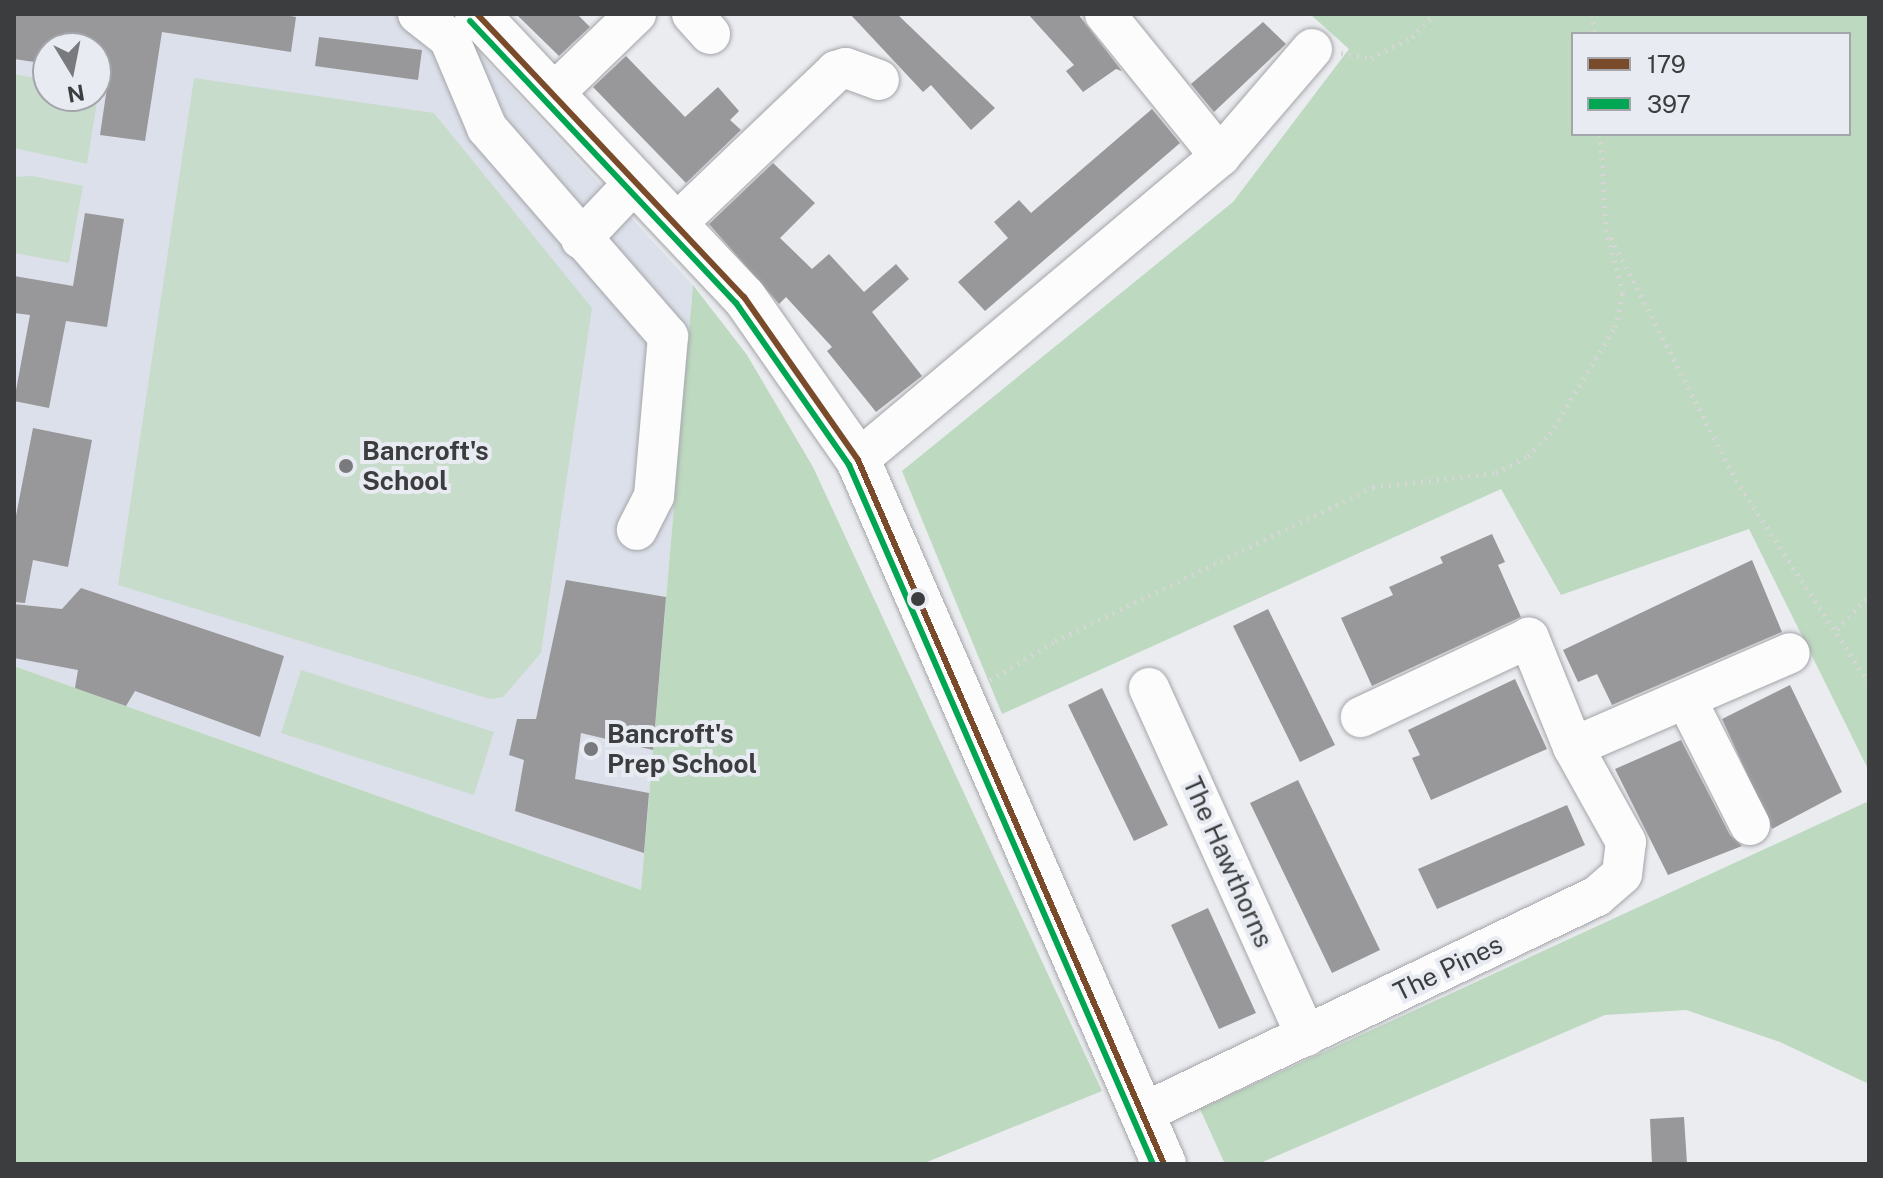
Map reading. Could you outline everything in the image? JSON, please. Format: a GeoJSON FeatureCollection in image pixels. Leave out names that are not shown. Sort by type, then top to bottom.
{"type":"FeatureCollection","features":[{"type":"Feature","properties":{"kind":"main road"},"geometry":{"type":"LineString","coordinates":[[477,14],[744,297],[858,460],[1164,1164]]}},
{"type":"Feature","properties":{"kind":"street"},"geometry":{"type":"LineString","coordinates":[[418,14],[449,38],[487,128],[668,336],[654,496],[637,530]]}},
{"type":"Feature","properties":{"kind":"street"},"geometry":{"type":"LineString","coordinates":[[552,95],[636,14]]}},
{"type":"Feature","properties":{"kind":"street"},"geometry":{"type":"LineString","coordinates":[[1105,14],[1220,156]]}},
{"type":"Feature","properties":{"kind":"street"},"geometry":{"type":"LineString","coordinates":[[858,460],[1220,156],[1312,49]]}},
{"type":"Feature","properties":{"kind":"street"},"geometry":{"type":"LineString","coordinates":[[675,225],[836,71],[846,68],[879,80]]}},
{"type":"Feature","properties":{"kind":"street"},"geometry":{"type":"LineString","coordinates":[[581,239],[635,182]]}},
{"type":"Feature","properties":{"kind":"street","name":"The Pines"},"geometry":{"type":"LineString","coordinates":[[1141,1114],[1597,896],[1622,874],[1626,842],[1573,747],[1529,638],[1361,717]]}},
{"type":"Feature","properties":{"kind":"street"},"geometry":{"type":"LineString","coordinates":[[1573,747],[1687,701],[1790,653]]}},
{"type":"Feature","properties":{"kind":"street","name":"The Hawthorns"},"geometry":{"type":"LineString","coordinates":[[1149,688],[1306,1036]]}},
{"type":"Feature","properties":{"kind":"street"},"geometry":{"type":"LineString","coordinates":[[1687,701],[1750,825]]}},
{"type":"Feature","properties":{"kind":"path"},"geometry":{"type":"LineString","coordinates":[[1312,49],[1371,58],[1412,37],[1434,14]]}},
{"type":"Feature","properties":{"kind":"path"},"geometry":{"type":"LineString","coordinates":[[961,697],[1055,641],[1373,487],[1496,473],[1528,456],[1550,434],[1615,327],[1623,293],[1606,229],[1600,136]]}},
{"type":"Feature","properties":{"kind":"path"},"geometry":{"type":"LineString","coordinates":[[1606,229],[1736,480],[1837,629],[1869,683]]}},
{"type":"Feature","properties":{"kind":"path"},"geometry":{"type":"LineString","coordinates":[[1837,629],[1869,596]]}},
{"type":"Feature","properties":{"kind":"shaded area","name":"Bancroft's School"},"geometry":{"type":"Polygon","coordinates":[[[14,14],[443,14],[693,285],[641,890],[14,666],[14,14]]]}},
{"type":"Feature","properties":{"kind":"green space"},"geometry":{"type":"Polygon","coordinates":[[[1310,14],[1869,14],[1869,771],[1749,529],[1561,595],[1501,489],[1002,714],[902,471],[1233,202],[1349,49],[1310,14]]]}},
{"type":"Feature","properties":{"kind":"green space"},"geometry":{"type":"Polygon","coordinates":[[[14,74],[32,77],[32,112],[95,112],[87,164],[14,148],[14,74]]]}},
{"type":"Feature","properties":{"kind":"green space"},"geometry":{"type":"Polygon","coordinates":[[[194,78],[434,113],[592,308],[541,653],[503,697],[490,699],[118,585],[194,78]]]}},
{"type":"Feature","properties":{"kind":"green space"},"geometry":{"type":"Polygon","coordinates":[[[32,176],[83,186],[69,263],[14,253],[14,177],[32,176]]]}},
{"type":"Feature","properties":{"kind":"green space"},"geometry":{"type":"Polygon","coordinates":[[[693,285],[747,355],[813,467],[1102,1091],[922,1164],[14,1164],[14,666],[641,890],[693,285]]]}},
{"type":"Feature","properties":{"kind":"green space"},"geometry":{"type":"Polygon","coordinates":[[[301,670],[494,732],[474,795],[281,733],[301,670]]]}},
{"type":"Feature","properties":{"kind":"green space"},"geometry":{"type":"Polygon","coordinates":[[[1869,801],[1869,1084],[1780,1042],[1686,1010],[1605,1015],[1258,1164],[1225,1164],[1200,1109],[1869,801]]]}},
{"type":"Feature","properties":{"kind":"building"},"geometry":{"type":"Polygon","coordinates":[[[14,14],[279,14],[296,17],[291,52],[162,32],[145,141],[100,135],[103,112],[112,112],[112,32],[32,32],[32,62],[14,59],[14,14]]]}},
{"type":"Feature","properties":{"kind":"building"},"geometry":{"type":"Polygon","coordinates":[[[516,14],[577,14],[590,27],[559,56],[516,14]]]}},
{"type":"Feature","properties":{"kind":"building"},"geometry":{"type":"Polygon","coordinates":[[[850,14],[897,14],[995,108],[971,130],[931,85],[923,92],[850,14]]]}},
{"type":"Feature","properties":{"kind":"building"},"geometry":{"type":"Polygon","coordinates":[[[1028,14],[1078,14],[1122,71],[1116,69],[1083,92],[1066,71],[1074,65],[1028,14]]]}},
{"type":"Feature","properties":{"kind":"building"},"geometry":{"type":"Polygon","coordinates":[[[1263,22],[1286,44],[1214,112],[1191,84],[1263,22]]]}},
{"type":"Feature","properties":{"kind":"building"},"geometry":{"type":"Polygon","coordinates":[[[319,37],[422,50],[418,80],[315,66],[319,37]]]}},
{"type":"Feature","properties":{"kind":"building"},"geometry":{"type":"Polygon","coordinates":[[[626,56],[685,117],[718,87],[739,111],[730,120],[741,130],[686,183],[593,87],[626,56]]]}},
{"type":"Feature","properties":{"kind":"building"},"geometry":{"type":"Polygon","coordinates":[[[1152,109],[1180,143],[985,311],[958,282],[1008,238],[994,222],[1019,200],[1031,213],[1152,109]]]}},
{"type":"Feature","properties":{"kind":"building"},"geometry":{"type":"Polygon","coordinates":[[[773,163],[815,203],[780,238],[812,269],[829,254],[864,292],[896,264],[909,279],[872,312],[922,376],[876,412],[827,351],[832,347],[786,297],[779,304],[709,224],[773,163]]]}},
{"type":"Feature","properties":{"kind":"building"},"geometry":{"type":"Polygon","coordinates":[[[85,213],[124,219],[107,327],[66,321],[49,408],[14,401],[30,315],[14,313],[14,276],[73,286],[85,213]]]}},
{"type":"Feature","properties":{"kind":"building"},"geometry":{"type":"Polygon","coordinates":[[[33,428],[92,440],[68,567],[33,560],[25,603],[14,602],[14,526],[33,428]]]}},
{"type":"Feature","properties":{"kind":"building"},"geometry":{"type":"Polygon","coordinates":[[[1492,534],[1505,562],[1498,565],[1521,617],[1372,686],[1341,618],[1393,595],[1389,587],[1443,563],[1440,557],[1492,534]]]}},
{"type":"Feature","properties":{"kind":"building"},"geometry":{"type":"Polygon","coordinates":[[[1752,560],[1782,632],[1612,705],[1597,674],[1578,682],[1563,650],[1752,560]]]}},
{"type":"Feature","properties":{"kind":"building"},"geometry":{"type":"Polygon","coordinates":[[[566,580],[666,597],[653,750],[581,733],[575,779],[649,793],[644,853],[515,811],[524,760],[509,755],[517,719],[536,719],[566,580]]]}},
{"type":"Feature","properties":{"kind":"building"},"geometry":{"type":"Polygon","coordinates":[[[81,588],[284,656],[260,737],[135,691],[126,706],[75,688],[78,670],[14,658],[14,604],[62,609],[81,588]]]}},
{"type":"Feature","properties":{"kind":"building"},"geometry":{"type":"Polygon","coordinates":[[[1268,609],[1335,745],[1300,762],[1233,626],[1268,609]]]}},
{"type":"Feature","properties":{"kind":"building"},"geometry":{"type":"Polygon","coordinates":[[[1515,679],[1547,749],[1431,800],[1412,758],[1420,755],[1408,730],[1515,679]]]}},
{"type":"Feature","properties":{"kind":"building"},"geometry":{"type":"Polygon","coordinates":[[[1790,685],[1842,792],[1772,829],[1722,719],[1790,685]]]}},
{"type":"Feature","properties":{"kind":"building"},"geometry":{"type":"Polygon","coordinates":[[[1102,688],[1168,825],[1134,841],[1068,705],[1102,688]]]}},
{"type":"Feature","properties":{"kind":"building"},"geometry":{"type":"Polygon","coordinates":[[[1681,740],[1730,835],[1742,846],[1668,875],[1615,769],[1681,740]]]}},
{"type":"Feature","properties":{"kind":"building"},"geometry":{"type":"Polygon","coordinates":[[[1298,780],[1380,950],[1332,973],[1250,803],[1298,780]]]}},
{"type":"Feature","properties":{"kind":"building"},"geometry":{"type":"Polygon","coordinates":[[[1567,805],[1585,845],[1437,909],[1418,869],[1567,805]]]}},
{"type":"Feature","properties":{"kind":"building"},"geometry":{"type":"Polygon","coordinates":[[[1208,908],[1256,1013],[1219,1029],[1171,925],[1208,908]]]}},
{"type":"Feature","properties":{"kind":"building"},"geometry":{"type":"Polygon","coordinates":[[[1684,1117],[1687,1164],[1652,1164],[1650,1119],[1684,1117]]]}},
{"type":"Feature","properties":{"kind":"transit line","name":"179"},"geometry":{"type":"LineString","coordinates":[[477,14],[744,297],[858,460],[1164,1164]]}},
{"type":"Feature","properties":{"kind":"transit line","name":"397"},"geometry":{"type":"LineString","coordinates":[[470,21],[736,303],[849,465],[1153,1164]]}},
{"type":"Feature","properties":{"kind":"place","name":"Bancroft's School"},"geometry":{"type":"Point","coordinates":[346,466]}},
{"type":"Feature","properties":{"kind":"place","name":"Bancroft's Prep School"},"geometry":{"type":"Point","coordinates":[591,749]}}]}
